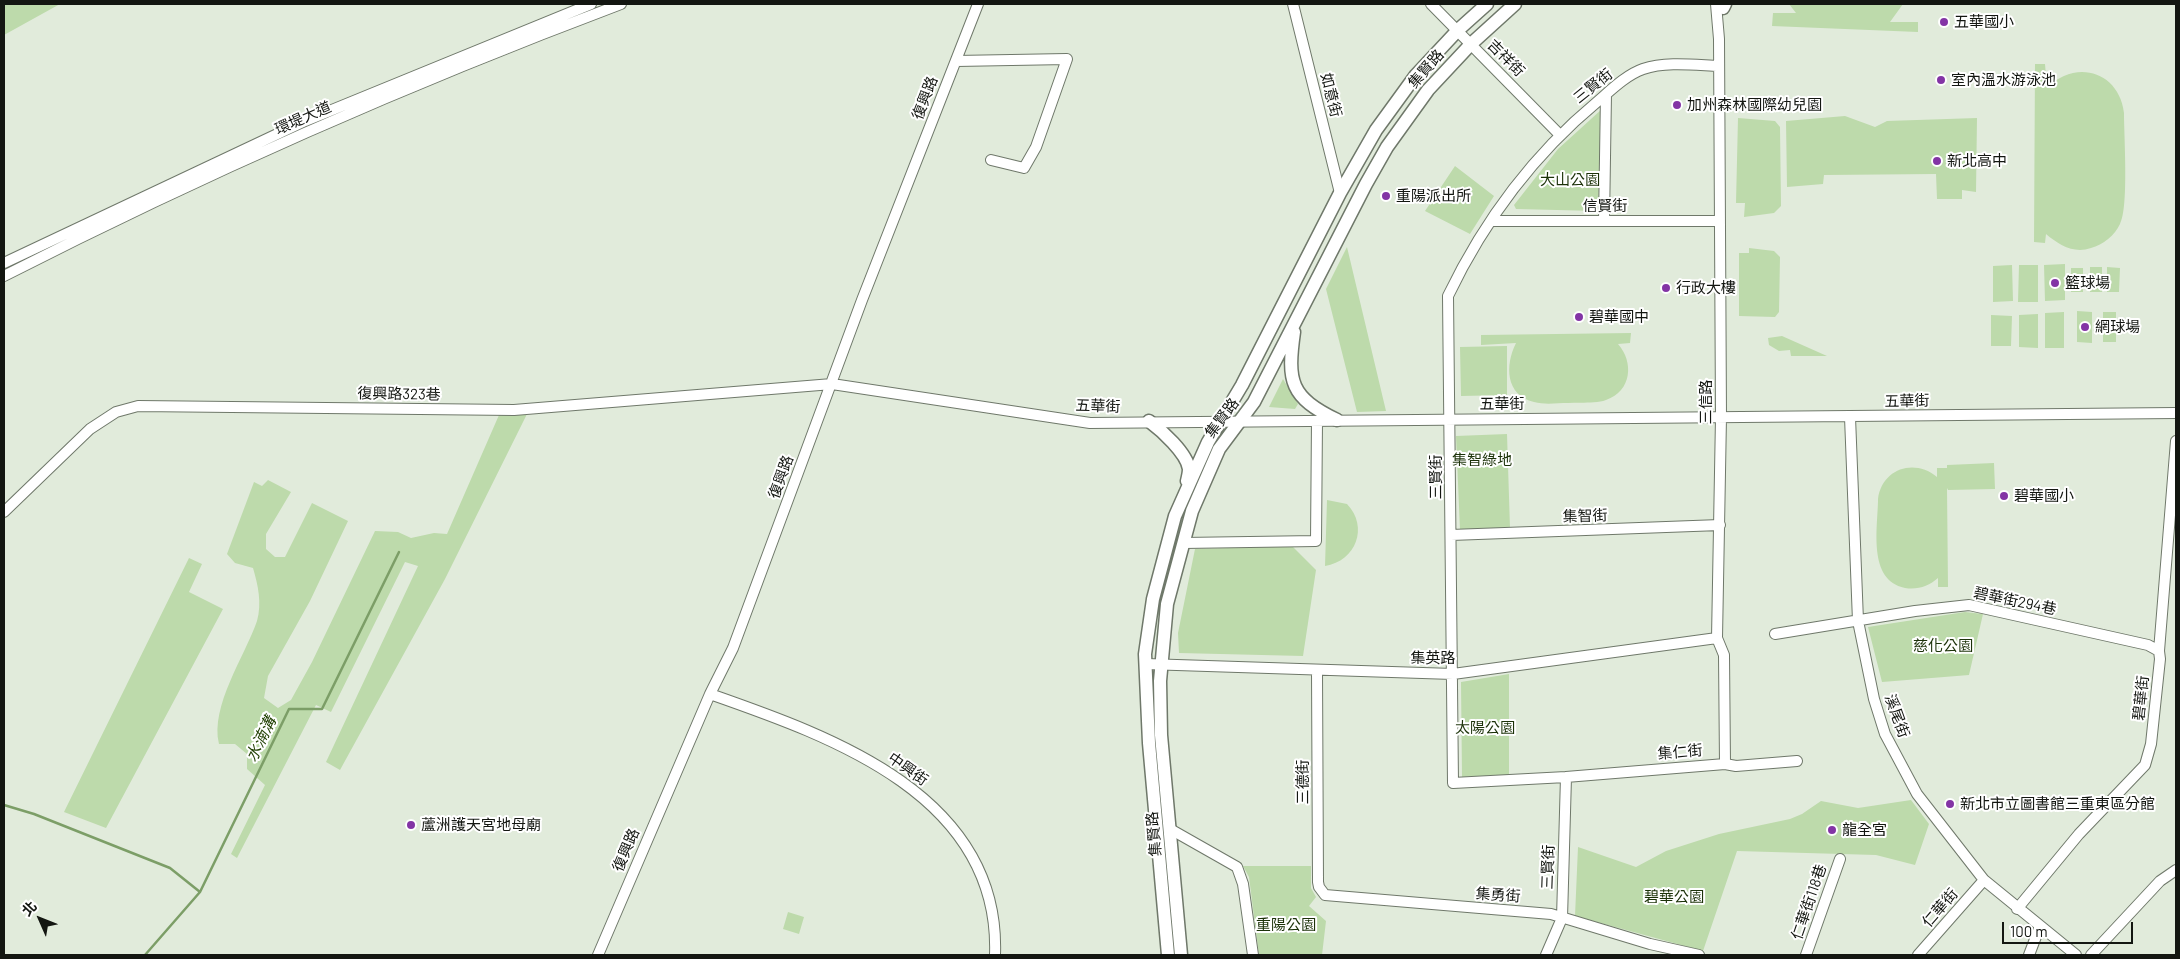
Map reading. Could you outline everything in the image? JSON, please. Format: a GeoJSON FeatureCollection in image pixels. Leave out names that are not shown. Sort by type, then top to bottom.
{"type":"FeatureCollection","features":[{"type":"Feature","properties":{"kind":"main road","name":"集賢路"},"geometry":{"type":"LineString","coordinates":[[1168,955],[1148,743],[1145,654],[1153,599],[1175,516],[1187,486],[1219,422],[1242,385],[1340,193],[1376,130],[1416,75],[1458,30],[1488,4]]}},
{"type":"Feature","properties":{"kind":"main road","name":"集賢路"},"geometry":{"type":"LineString","coordinates":[[1180,955],[1161,735],[1161,665],[1167,604],[1192,511],[1219,449],[1242,421],[1254,402],[1387,147],[1428,90],[1471,44],[1515,4]]}},
{"type":"Feature","properties":{"kind":"main road"},"geometry":{"type":"LineString","coordinates":[[1296,321],[1290,367],[1293,383],[1310,404],[1337,420]]}},
{"type":"Feature","properties":{"kind":"main road"},"geometry":{"type":"LineString","coordinates":[[1149,421],[1168,438],[1189,468],[1187,486]]}},
{"type":"Feature","properties":{"kind":"street","name":"環堤大道"},"geometry":{"type":"LineString","coordinates":[[4,263],[296,125],[592,7],[621,4]]}},
{"type":"Feature","properties":{"kind":"street","name":"復興路"},"geometry":{"type":"LineString","coordinates":[[598,955],[710,694],[733,648],[978,4]]}},
{"type":"Feature","properties":{"kind":"street","name":"如意街"},"geometry":{"type":"LineString","coordinates":[[1293,4],[1340,193]]}},
{"type":"Feature","properties":{"kind":"street","name":"吉祥街"},"geometry":{"type":"LineString","coordinates":[[1431,4],[1559,134]]}},
{"type":"Feature","properties":{"kind":"street","name":"三信路"},"geometry":{"type":"LineString","coordinates":[[1722,5],[1719,39],[1721,417],[1717,638],[1724,655],[1725,764]]}},
{"type":"Feature","properties":{"kind":"street","name":"環堤大道"},"geometry":{"type":"LineString","coordinates":[[4,276],[281,144],[493,48]]}},
{"type":"Feature","properties":{"kind":"street"},"geometry":{"type":"LineString","coordinates":[[956,61],[1067,59],[1036,148],[1024,168],[991,160]]}},
{"type":"Feature","properties":{"kind":"street","name":"三賢街"},"geometry":{"type":"LineString","coordinates":[[1562,918],[1566,777],[1453,784],[1448,296],[1490,221],[1527,170],[1559,134],[1606,94],[1642,70],[1657,65],[1719,66]]}},
{"type":"Feature","properties":{"kind":"street"},"geometry":{"type":"LineString","coordinates":[[1604,221],[1606,94]]}},
{"type":"Feature","properties":{"kind":"street","name":"信賢街"},"geometry":{"type":"LineString","coordinates":[[1490,221],[1720,221]]}},
{"type":"Feature","properties":{"kind":"street","name":"五華街"},"geometry":{"type":"LineString","coordinates":[[832,384],[1090,423],[2176,413]]}},
{"type":"Feature","properties":{"kind":"street","name":"復興路323巷"},"geometry":{"type":"LineString","coordinates":[[4,512],[90,429],[116,412],[138,406],[514,410],[832,384]]}},
{"type":"Feature","properties":{"kind":"street","name":"溪尾街"},"geometry":{"type":"LineString","coordinates":[[1850,417],[1858,621],[1874,698],[1885,734],[1917,794],[1984,880],[2017,909],[2076,955]]}},
{"type":"Feature","properties":{"kind":"street"},"geometry":{"type":"LineString","coordinates":[[1183,543],[1316,541],[1317,421]]}},
{"type":"Feature","properties":{"kind":"street","name":"碧華街"},"geometry":{"type":"LineString","coordinates":[[2017,909],[2079,834],[2145,765],[2151,744],[2160,659],[2158,651],[2176,442]]}},
{"type":"Feature","properties":{"kind":"street","name":"集智街"},"geometry":{"type":"LineString","coordinates":[[1451,535],[1720,525]]}},
{"type":"Feature","properties":{"kind":"street","name":"碧華街294巷"},"geometry":{"type":"LineString","coordinates":[[1774,634],[1915,611],[1968,605],[2148,645],[2158,651]]}},
{"type":"Feature","properties":{"kind":"street","name":"集英路"},"geometry":{"type":"LineString","coordinates":[[1146,664],[1453,674],[1717,638]]}},
{"type":"Feature","properties":{"kind":"street","name":"三德街"},"geometry":{"type":"LineString","coordinates":[[1317,671],[1318,882],[1321,892]]}},
{"type":"Feature","properties":{"kind":"street","name":"中興街"},"geometry":{"type":"LineString","coordinates":[[710,694],[795,724],[857,754],[908,786],[930,804],[953,826],[972,856],[988,899],[995,936],[995,955]]}},
{"type":"Feature","properties":{"kind":"street","name":"集仁街"},"geometry":{"type":"LineString","coordinates":[[1566,777],[1725,764],[1736,766],[1797,761]]}},
{"type":"Feature","properties":{"kind":"street"},"geometry":{"type":"LineString","coordinates":[[1170,829],[1237,867],[1243,884],[1253,955]]}},
{"type":"Feature","properties":{"kind":"street","name":"仁華街118巷"},"geometry":{"type":"LineString","coordinates":[[1806,955],[1840,859]]}},
{"type":"Feature","properties":{"kind":"street"},"geometry":{"type":"LineString","coordinates":[[2091,955],[2160,880],[2176,870]]}},
{"type":"Feature","properties":{"kind":"street","name":"仁華街"},"geometry":{"type":"LineString","coordinates":[[1918,955],[1984,880]]}},
{"type":"Feature","properties":{"kind":"street","name":"集勇街"},"geometry":{"type":"LineString","coordinates":[[1321,892],[1331,897],[1550,914],[1650,944],[1663,951],[1699,955]]}},
{"type":"Feature","properties":{"kind":"street"},"geometry":{"type":"LineString","coordinates":[[1546,955],[1562,918]]}},
{"type":"Feature","properties":{"kind":"street"},"geometry":{"type":"LineString","coordinates":[[2029,955],[2040,926]]}},
{"type":"Feature","properties":{"kind":"green space"},"geometry":{"type":"Polygon","coordinates":[[[4,4],[60,4],[4,35],[4,4]]]}},
{"type":"Feature","properties":{"kind":"green space"},"geometry":{"type":"Polygon","coordinates":[[[1789,4],[1903,4],[1890,22],[1918,22],[1918,32],[1772,26],[1773,13],[1796,13],[1789,4]]]}},
{"type":"Feature","properties":{"kind":"green space"},"geometry":{"type":"Polygon","coordinates":[[[2035,64],[2045,64],[2047,88],[2058,79],[2082,72],[2094,74],[2105,79],[2114,87],[2124,113],[2125,188],[2123,216],[2112,236],[2100,245],[2085,250],[2067,247],[2056,242],[2046,234],[2045,243],[2034,242],[2035,64]]]}},
{"type":"Feature","properties":{"kind":"green space","name":"大山公園"},"geometry":{"type":"Polygon","coordinates":[[[1602,109],[1598,211],[1516,209],[1514,205],[1558,149],[1602,109]]]}},
{"type":"Feature","properties":{"kind":"green space"},"geometry":{"type":"Polygon","coordinates":[[[1845,116],[1875,127],[1887,121],[1977,118],[1976,192],[1962,190],[1962,199],[1937,199],[1936,174],[1824,175],[1823,184],[1787,187],[1786,121],[1845,116]]]}},
{"type":"Feature","properties":{"kind":"green space"},"geometry":{"type":"Polygon","coordinates":[[[1738,118],[1775,121],[1780,127],[1781,206],[1774,213],[1744,217],[1745,203],[1736,203],[1738,118]]]}},
{"type":"Feature","properties":{"kind":"green space"},"geometry":{"type":"Polygon","coordinates":[[[1455,166],[1494,196],[1470,234],[1425,211],[1455,166]]]}},
{"type":"Feature","properties":{"kind":"green space"},"geometry":{"type":"Polygon","coordinates":[[[1347,247],[1386,411],[1357,412],[1326,289],[1347,247]]]}},
{"type":"Feature","properties":{"kind":"green space"},"geometry":{"type":"Polygon","coordinates":[[[1749,248],[1774,251],[1780,257],[1779,312],[1775,317],[1739,316],[1739,253],[1749,253],[1749,248]]]}},
{"type":"Feature","properties":{"kind":"green space","name":"籃球場"},"geometry":{"type":"Polygon","coordinates":[[[2065,264],[2065,300],[2045,301],[2044,265],[2065,264]]]}},
{"type":"Feature","properties":{"kind":"green space"},"geometry":{"type":"Polygon","coordinates":[[[2012,265],[2013,301],[1993,302],[1993,266],[2012,265]]]}},
{"type":"Feature","properties":{"kind":"green space"},"geometry":{"type":"Polygon","coordinates":[[[2019,265],[2038,265],[2038,302],[2018,302],[2019,265]]]}},
{"type":"Feature","properties":{"kind":"green space"},"geometry":{"type":"Polygon","coordinates":[[[2090,267],[2102,267],[2102,292],[2090,292],[2090,267]]]}},
{"type":"Feature","properties":{"kind":"green space"},"geometry":{"type":"Polygon","coordinates":[[[2107,267],[2120,268],[2119,292],[2107,292],[2107,267]]]}},
{"type":"Feature","properties":{"kind":"green space"},"geometry":{"type":"Polygon","coordinates":[[[2071,268],[2083,268],[2083,292],[2071,292],[2071,268]]]}},
{"type":"Feature","properties":{"kind":"green space","name":"網球場"},"geometry":{"type":"Polygon","coordinates":[[[2077,311],[2092,312],[2092,343],[2077,342],[2077,311]]]}},
{"type":"Feature","properties":{"kind":"green space"},"geometry":{"type":"Polygon","coordinates":[[[2064,312],[2064,348],[2045,348],[2045,313],[2064,312]]]}},
{"type":"Feature","properties":{"kind":"green space","name":"網球場"},"geometry":{"type":"Polygon","coordinates":[[[2103,312],[2116,312],[2116,342],[2103,342],[2103,312]]]}},
{"type":"Feature","properties":{"kind":"green space"},"geometry":{"type":"Polygon","coordinates":[[[2038,314],[2038,348],[2019,347],[2019,315],[2038,314]]]}},
{"type":"Feature","properties":{"kind":"green space"},"geometry":{"type":"Polygon","coordinates":[[[1991,315],[2012,316],[2011,346],[1991,346],[1991,315]]]}},
{"type":"Feature","properties":{"kind":"green space"},"geometry":{"type":"Polygon","coordinates":[[[1631,333],[1630,343],[1618,344],[1627,359],[1628,375],[1625,383],[1615,396],[1606,400],[1592,402],[1542,403],[1524,398],[1517,393],[1510,378],[1510,361],[1516,343],[1481,345],[1481,335],[1631,333]]]}},
{"type":"Feature","properties":{"kind":"green space"},"geometry":{"type":"Polygon","coordinates":[[[1782,336],[1827,356],[1791,356],[1790,350],[1779,351],[1769,345],[1768,338],[1782,336]]]}},
{"type":"Feature","properties":{"kind":"green space"},"geometry":{"type":"Polygon","coordinates":[[[1507,346],[1507,395],[1461,396],[1460,347],[1507,346]]]}},
{"type":"Feature","properties":{"kind":"green space"},"geometry":{"type":"Polygon","coordinates":[[[1283,379],[1298,404],[1295,409],[1269,407],[1283,379]]]}},
{"type":"Feature","properties":{"kind":"green space"},"geometry":{"type":"Polygon","coordinates":[[[527,414],[445,579],[340,770],[326,762],[418,566],[405,562],[331,712],[316,705],[237,858],[231,854],[265,785],[247,769],[247,754],[235,744],[219,744],[218,729],[219,714],[224,698],[252,635],[259,608],[259,594],[253,568],[235,563],[227,554],[254,482],[262,486],[268,480],[291,492],[266,534],[266,549],[275,557],[285,557],[312,503],[348,521],[310,601],[268,676],[264,698],[278,708],[291,700],[312,662],[375,531],[398,532],[411,538],[434,533],[447,534],[499,415],[527,414]]]}},
{"type":"Feature","properties":{"kind":"green space","name":"集智綠地"},"geometry":{"type":"Polygon","coordinates":[[[1507,434],[1510,528],[1460,530],[1456,436],[1507,434]]]}},
{"type":"Feature","properties":{"kind":"green space"},"geometry":{"type":"Polygon","coordinates":[[[1994,463],[1995,489],[1948,490],[1947,488],[1948,587],[1938,587],[1938,578],[1919,588],[1905,588],[1893,583],[1885,575],[1877,551],[1878,499],[1886,480],[1892,474],[1909,468],[1919,468],[1937,477],[1937,468],[1947,468],[1947,465],[1994,463]]]}},
{"type":"Feature","properties":{"kind":"green space"},"geometry":{"type":"Polygon","coordinates":[[[1327,500],[1347,504],[1354,513],[1358,532],[1356,542],[1345,557],[1336,563],[1325,566],[1327,500]]]}},
{"type":"Feature","properties":{"kind":"green space"},"geometry":{"type":"Polygon","coordinates":[[[1292,546],[1316,570],[1303,656],[1179,653],[1178,633],[1195,549],[1292,546]]]}},
{"type":"Feature","properties":{"kind":"green space"},"geometry":{"type":"Polygon","coordinates":[[[189,558],[202,564],[189,592],[223,609],[106,828],[64,812],[189,558]]]}},
{"type":"Feature","properties":{"kind":"green space","name":"慈化公園"},"geometry":{"type":"Polygon","coordinates":[[[1965,612],[1983,614],[1969,675],[1882,682],[1868,627],[1965,612]]]}},
{"type":"Feature","properties":{"kind":"green space","name":"太陽公園"},"geometry":{"type":"Polygon","coordinates":[[[1509,674],[1509,775],[1462,777],[1461,682],[1509,674]]]}},
{"type":"Feature","properties":{"kind":"green space","name":"碧華公園"},"geometry":{"type":"Polygon","coordinates":[[[1911,800],[1929,824],[1915,865],[1876,855],[1737,851],[1703,951],[1575,916],[1578,847],[1636,867],[1666,851],[1719,834],[1790,819],[1802,814],[1821,801],[1858,808],[1911,800]]]}},
{"type":"Feature","properties":{"kind":"green space","name":"重陽公園"},"geometry":{"type":"Polygon","coordinates":[[[1243,866],[1311,866],[1311,888],[1316,897],[1309,906],[1326,921],[1322,955],[1259,955],[1249,877],[1243,866]]]}},
{"type":"Feature","properties":{"kind":"green space"},"geometry":{"type":"Polygon","coordinates":[[[788,912],[804,917],[799,934],[783,929],[788,912]]]}},
{"type":"Feature","properties":{"kind":"waterway","name":"水湳溝"},"geometry":{"type":"LineString","coordinates":[[145,955],[200,892],[289,709],[322,709],[399,552]]}},
{"type":"Feature","properties":{"kind":"waterway"},"geometry":{"type":"LineString","coordinates":[[4,805],[34,814],[170,868],[200,892]]}},
{"type":"Feature","properties":{"kind":"place","name":"五華國小"},"geometry":{"type":"Point","coordinates":[1944,22]}},
{"type":"Feature","properties":{"kind":"place","name":"室內溫水游泳池"},"geometry":{"type":"Point","coordinates":[1941,80]}},
{"type":"Feature","properties":{"kind":"place","name":"加州森林國際幼兒園"},"geometry":{"type":"Point","coordinates":[1677,105]}},
{"type":"Feature","properties":{"kind":"place","name":"新北高中"},"geometry":{"type":"Point","coordinates":[1937,161]}},
{"type":"Feature","properties":{"kind":"place","name":"重陽派出所"},"geometry":{"type":"Point","coordinates":[1386,196]}},
{"type":"Feature","properties":{"kind":"place","name":"籃球場"},"geometry":{"type":"Point","coordinates":[2055,283]}},
{"type":"Feature","properties":{"kind":"place","name":"行政大樓"},"geometry":{"type":"Point","coordinates":[1666,288]}},
{"type":"Feature","properties":{"kind":"place","name":"碧華國中"},"geometry":{"type":"Point","coordinates":[1579,317]}},
{"type":"Feature","properties":{"kind":"place","name":"網球場"},"geometry":{"type":"Point","coordinates":[2085,327]}},
{"type":"Feature","properties":{"kind":"place","name":"碧華國小"},"geometry":{"type":"Point","coordinates":[2004,496]}},
{"type":"Feature","properties":{"kind":"place","name":"新北市立圖書館三重東區分館"},"geometry":{"type":"Point","coordinates":[1950,804]}},
{"type":"Feature","properties":{"kind":"place","name":"蘆洲護天宮地母廟"},"geometry":{"type":"Point","coordinates":[411,825]}},
{"type":"Feature","properties":{"kind":"place","name":"龍全宮"},"geometry":{"type":"Point","coordinates":[1832,830]}}]}
